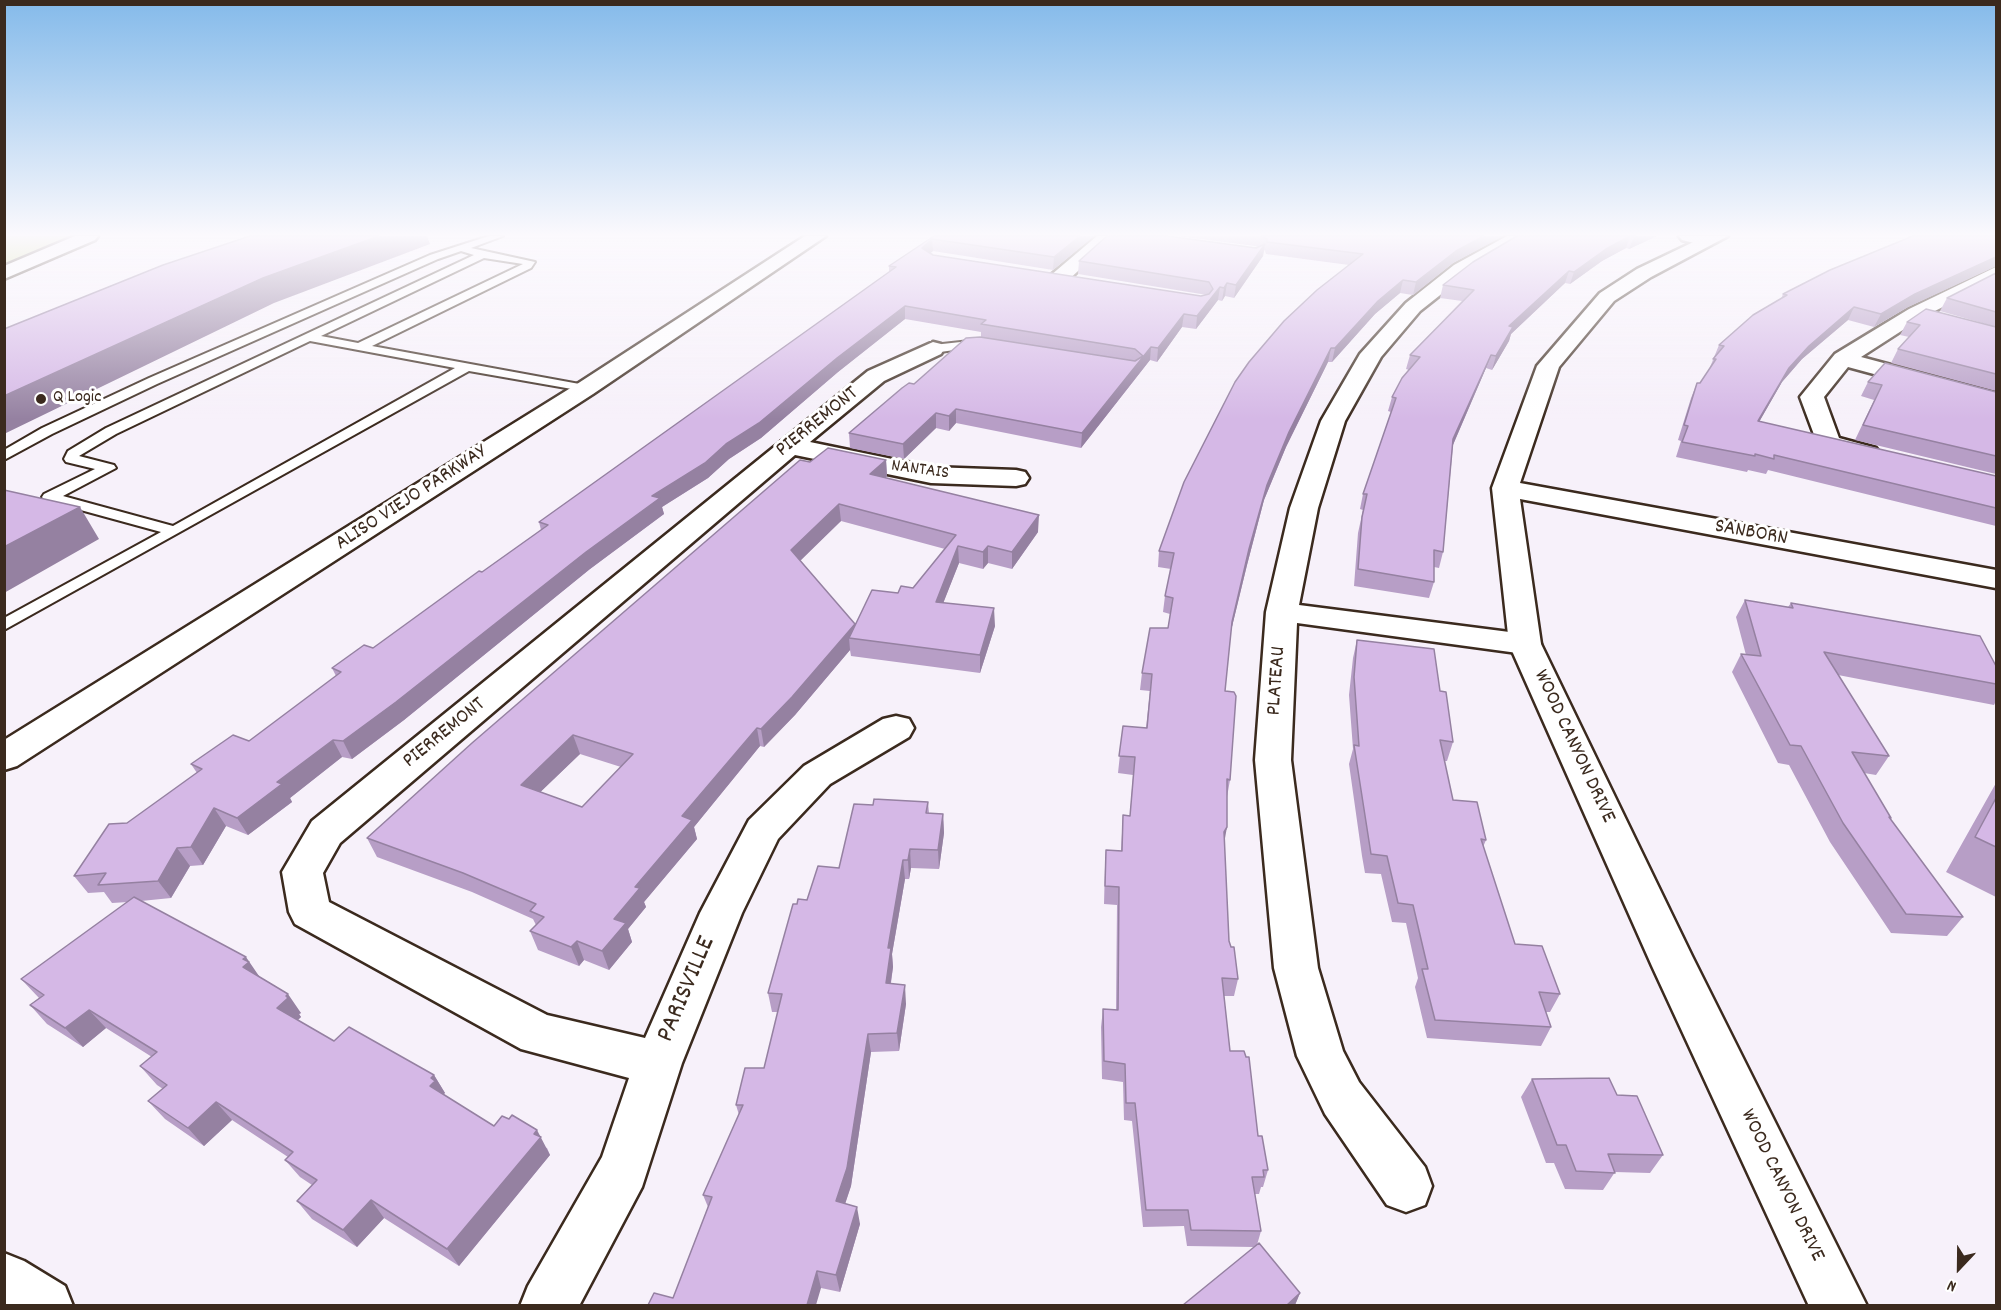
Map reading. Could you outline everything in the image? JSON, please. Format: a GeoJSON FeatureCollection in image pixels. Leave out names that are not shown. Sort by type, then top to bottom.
{"type":"FeatureCollection","features":[{"type":"Feature","properties":{"kind":"street","name":"ALISO VIEJO PARKWAY"},"geometry":{"type":"LineString","coordinates":[[4,757],[585,389],[725,297]]}},
{"type":"Feature","properties":{"kind":"street","name":"PLATEAU"},"geometry":{"type":"LineString","coordinates":[[1406,1186],[1342,1098],[1321,1056],[1296,968],[1273,760],[1282,612],[1304,508],[1333,421],[1371,354],[1413,307],[1425,297]]}},
{"type":"Feature","properties":{"kind":"street","name":"WOOD CANYON DRIVE"},"geometry":{"type":"LineString","coordinates":[[1607,297],[1548,366],[1505,488],[1525,644],[1674,966],[1839,1305]]}},
{"type":"Feature","properties":{"kind":"street"},"geometry":{"type":"LineString","coordinates":[[1884,457],[1828,443],[1812,398],[1843,359],[1916,313],[1950,297]]}},
{"type":"Feature","properties":{"kind":"street"},"geometry":{"type":"LineString","coordinates":[[1916,313],[1950,322]]}},
{"type":"Feature","properties":{"kind":"street","name":"PIERREMONT"},"geometry":{"type":"LineString","coordinates":[[658,1063],[538,1034],[310,912],[302,872],[326,832],[789,446],[876,376],[933,349]]}},
{"type":"Feature","properties":{"kind":"street"},"geometry":{"type":"LineString","coordinates":[[1843,359],[1996,400]]}},
{"type":"Feature","properties":{"kind":"street","name":"NANTAIS"},"geometry":{"type":"LineString","coordinates":[[789,446],[931,475],[1016,478]]}},
{"type":"Feature","properties":{"kind":"street","name":"SANBORN"},"geometry":{"type":"LineString","coordinates":[[1505,488],[1996,579]]}},
{"type":"Feature","properties":{"kind":"street"},"geometry":{"type":"LineString","coordinates":[[1282,612],[1525,644]]}},
{"type":"Feature","properties":{"kind":"street","name":"PARISVILLE"},"geometry":{"type":"LineString","coordinates":[[548,1305],[624,1169],[658,1063],[721,913],[763,830],[817,775],[897,728]]}},
{"type":"Feature","properties":{"kind":"street"},"geometry":{"type":"LineString","coordinates":[[4,1281],[45,1305]]}},
{"type":"Feature","properties":{"kind":"lane"},"geometry":{"type":"LineString","coordinates":[[4,456],[47,431],[340,297]]}},
{"type":"Feature","properties":{"kind":"lane"},"geometry":{"type":"LineString","coordinates":[[175,531],[49,497],[109,468],[71,459],[73,454],[111,431],[394,297]]}},
{"type":"Feature","properties":{"kind":"lane"},"geometry":{"type":"LineString","coordinates":[[360,347],[460,297]]}},
{"type":"Feature","properties":{"kind":"lane"},"geometry":{"type":"LineString","coordinates":[[269,330],[585,389]]}},
{"type":"Feature","properties":{"kind":"lane"},"geometry":{"type":"LineString","coordinates":[[933,349],[990,345]]}},
{"type":"Feature","properties":{"kind":"lane"},"geometry":{"type":"LineString","coordinates":[[4,625],[467,367]]}},
{"type":"Feature","properties":{"kind":"building"},"geometry":{"type":"Polygon","coordinates":[[[83,297],[221,297],[4,396],[4,329],[83,297]]]}},
{"type":"Feature","properties":{"kind":"building"},"geometry":{"type":"Polygon","coordinates":[[[854,297],[1212,297],[1197,316],[1184,314],[1158,348],[1151,347],[1082,433],[956,409],[949,416],[936,413],[903,444],[849,433],[902,388],[909,383],[914,384],[966,338],[980,337],[1135,361],[1143,356],[1135,349],[981,324],[986,320],[905,306],[837,358],[759,423],[726,444],[705,463],[652,496],[660,498],[586,552],[343,741],[333,740],[277,782],[282,784],[237,818],[214,808],[191,847],[177,848],[158,881],[98,885],[106,873],[74,876],[109,824],[127,823],[202,769],[191,764],[233,735],[249,741],[341,672],[332,668],[364,645],[373,648],[479,571],[482,572],[548,525],[539,522],[854,297]]]}},
{"type":"Feature","properties":{"kind":"building"},"geometry":{"type":"Polygon","coordinates":[[[1309,297],[1383,297],[1335,348],[1331,348],[1289,432],[1267,485],[1232,622],[1225,691],[1234,692],[1236,696],[1230,780],[1227,779],[1227,827],[1224,832],[1229,941],[1231,947],[1234,947],[1238,979],[1222,978],[1230,1051],[1244,1051],[1246,1057],[1249,1057],[1258,1136],[1262,1136],[1268,1170],[1263,1170],[1264,1177],[1252,1177],[1261,1231],[1191,1230],[1188,1210],[1146,1210],[1135,1103],[1126,1103],[1125,1064],[1104,1061],[1103,1009],[1118,1010],[1119,887],[1105,886],[1106,850],[1122,851],[1123,815],[1130,816],[1135,757],[1119,756],[1123,726],[1147,728],[1152,674],[1142,673],[1150,628],[1168,628],[1173,598],[1165,596],[1174,553],[1159,551],[1184,482],[1235,382],[1284,321],[1309,297]]]}},
{"type":"Feature","properties":{"kind":"building"},"geometry":{"type":"Polygon","coordinates":[[[1467,297],[1540,297],[1509,326],[1513,327],[1496,356],[1491,355],[1453,439],[1443,552],[1434,550],[1434,582],[1358,569],[1362,517],[1367,494],[1363,494],[1396,398],[1392,397],[1402,378],[1420,357],[1410,355],[1467,297]]]}},
{"type":"Feature","properties":{"kind":"building"},"geometry":{"type":"Polygon","coordinates":[[[1783,297],[1910,297],[1881,314],[1854,307],[1809,346],[1789,368],[1758,421],[1996,476],[1996,508],[1774,455],[1774,459],[1682,442],[1688,426],[1684,425],[1697,383],[1700,383],[1716,359],[1713,359],[1724,346],[1719,345],[1753,315],[1783,297]]]}},
{"type":"Feature","properties":{"kind":"building"},"geometry":{"type":"Polygon","coordinates":[[[1996,297],[1996,312],[1947,298],[1996,297]]]}},
{"type":"Feature","properties":{"kind":"building"},"geometry":{"type":"Polygon","coordinates":[[[1926,309],[1996,327],[1996,374],[1898,349],[1920,325],[1907,322],[1926,309]]]}},
{"type":"Feature","properties":{"kind":"building"},"geometry":{"type":"Polygon","coordinates":[[[1885,363],[1996,392],[1996,456],[1863,425],[1882,385],[1868,382],[1885,363]]]}},
{"type":"Feature","properties":{"kind":"building"},"geometry":{"type":"Polygon","coordinates":[[[828,448],[886,460],[870,474],[1039,515],[1012,552],[988,546],[983,552],[958,546],[936,602],[994,608],[980,655],[849,638],[872,590],[898,593],[901,586],[913,588],[956,535],[839,504],[791,550],[855,624],[792,697],[761,729],[757,728],[682,816],[692,820],[635,887],[640,888],[614,919],[626,923],[602,951],[577,941],[571,947],[530,931],[544,917],[530,911],[536,904],[463,873],[367,838],[472,743],[800,460],[810,462],[828,448]],[[573,735],[521,785],[582,807],[633,754],[573,735]]]}},
{"type":"Feature","properties":{"kind":"building"},"geometry":{"type":"Polygon","coordinates":[[[4,490],[80,507],[4,547],[4,490]]]}},
{"type":"Feature","properties":{"kind":"building"},"geometry":{"type":"Polygon","coordinates":[[[1745,600],[1793,608],[1791,603],[1980,636],[1996,666],[1996,684],[1824,652],[1889,756],[1852,752],[1891,818],[1889,817],[1963,917],[1906,914],[1843,823],[1801,746],[1790,745],[1741,654],[1761,656],[1745,600]]]}},
{"type":"Feature","properties":{"kind":"building"},"geometry":{"type":"Polygon","coordinates":[[[1357,640],[1434,649],[1440,691],[1446,692],[1453,742],[1440,740],[1453,800],[1477,802],[1486,840],[1481,839],[1515,944],[1542,946],[1560,994],[1539,992],[1551,1027],[1435,1020],[1422,969],[1428,969],[1413,905],[1398,903],[1387,856],[1371,854],[1354,745],[1359,746],[1354,677],[1357,640]]]}},
{"type":"Feature","properties":{"kind":"building"},"geometry":{"type":"Polygon","coordinates":[[[1996,798],[1996,847],[1975,837],[1996,798]]]}},
{"type":"Feature","properties":{"kind":"building"},"geometry":{"type":"Polygon","coordinates":[[[874,799],[928,802],[926,813],[943,814],[938,850],[910,849],[908,860],[903,860],[888,948],[891,948],[886,983],[905,985],[897,1033],[868,1034],[847,1168],[836,1201],[857,1207],[836,1275],[817,1271],[807,1305],[648,1305],[654,1293],[673,1298],[712,1197],[703,1195],[743,1105],[736,1105],[745,1068],[764,1068],[782,994],[768,993],[793,904],[797,904],[798,899],[807,900],[818,866],[839,868],[854,804],[873,805],[874,799]]]}},
{"type":"Feature","properties":{"kind":"building"},"geometry":{"type":"Polygon","coordinates":[[[134,897],[246,957],[243,959],[249,962],[243,967],[288,994],[286,996],[288,998],[277,1008],[334,1041],[349,1027],[434,1075],[431,1078],[435,1081],[430,1086],[494,1126],[502,1116],[509,1119],[512,1115],[537,1130],[534,1134],[541,1137],[447,1249],[371,1200],[343,1230],[297,1201],[317,1180],[285,1160],[293,1152],[216,1102],[188,1128],[148,1101],[167,1085],[140,1066],[157,1052],[89,1010],[65,1028],[30,1005],[44,995],[21,979],[134,897]]]}},
{"type":"Feature","properties":{"kind":"building"},"geometry":{"type":"Polygon","coordinates":[[[1609,1078],[1617,1095],[1637,1096],[1663,1155],[1608,1154],[1615,1173],[1576,1171],[1566,1145],[1557,1145],[1532,1079],[1609,1078]]]}},
{"type":"Feature","properties":{"kind":"building"},"geometry":{"type":"Polygon","coordinates":[[[1259,1243],[1300,1293],[1287,1305],[1183,1305],[1259,1243]]]}},
{"type":"Feature","properties":{"kind":"place","name":"Q Logic"},"geometry":{"type":"Point","coordinates":[41,399]}}]}
